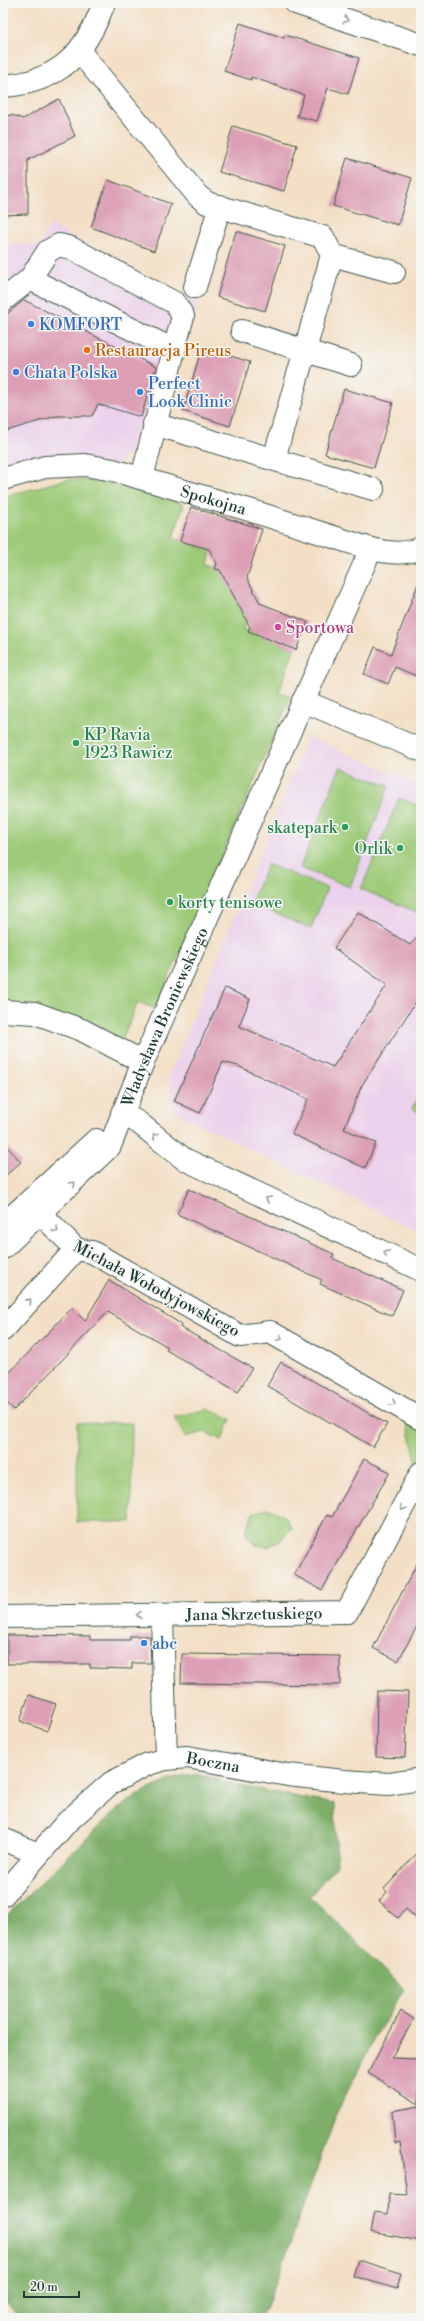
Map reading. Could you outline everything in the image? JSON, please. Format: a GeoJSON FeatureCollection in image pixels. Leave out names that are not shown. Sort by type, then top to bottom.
{"type":"FeatureCollection","features":[{"type":"Feature","properties":{"kind":"street"},"geometry":{"type":"LineString","coordinates":[[3,86],[22,85],[54,73],[80,52],[95,26],[104,3]]}},
{"type":"Feature","properties":{"kind":"street"},"geometry":{"type":"LineString","coordinates":[[296,3],[421,45]]}},
{"type":"Feature","properties":{"kind":"street"},"geometry":{"type":"LineString","coordinates":[[80,52],[198,196],[207,203],[324,237],[332,255],[274,459]]}},
{"type":"Feature","properties":{"kind":"street"},"geometry":{"type":"LineString","coordinates":[[195,287],[220,206]]}},
{"type":"Feature","properties":{"kind":"street"},"geometry":{"type":"LineString","coordinates":[[3,300],[30,279],[48,251],[59,246],[71,248],[175,303],[183,316],[154,424],[142,478]]}},
{"type":"Feature","properties":{"kind":"street"},"geometry":{"type":"LineString","coordinates":[[332,255],[394,272]]}},
{"type":"Feature","properties":{"kind":"street"},"geometry":{"type":"LineString","coordinates":[[30,279],[174,350]]}},
{"type":"Feature","properties":{"kind":"street"},"geometry":{"type":"LineString","coordinates":[[242,331],[351,365]]}},
{"type":"Feature","properties":{"kind":"street"},"geometry":{"type":"LineString","coordinates":[[154,424],[374,489]]}},
{"type":"Feature","properties":{"kind":"street","name":"Spokojna"},"geometry":{"type":"LineString","coordinates":[[3,479],[45,466],[85,465],[142,478],[371,549],[398,553],[421,548]]}},
{"type":"Feature","properties":{"kind":"street","name":"Władysława Broniewskiego"},"geometry":{"type":"LineString","coordinates":[[3,1248],[35,1208],[122,1113],[143,1062],[371,549]]}},
{"type":"Feature","properties":{"kind":"street"},"geometry":{"type":"LineString","coordinates":[[303,701],[421,750]]}},
{"type":"Feature","properties":{"kind":"street"},"geometry":{"type":"LineString","coordinates":[[3,1011],[35,1013],[82,1030],[143,1062]]}},
{"type":"Feature","properties":{"kind":"street"},"geometry":{"type":"LineString","coordinates":[[122,1113],[139,1123],[184,1159],[421,1270]]}},
{"type":"Feature","properties":{"kind":"street","name":"Władysława Broniewskiego"},"geometry":{"type":"LineString","coordinates":[[3,1225],[35,1208]]}},
{"type":"Feature","properties":{"kind":"street","name":"Michała Wołodyjowskiego"},"geometry":{"type":"LineString","coordinates":[[35,1208],[76,1249],[92,1252],[240,1336],[270,1332],[421,1419]]}},
{"type":"Feature","properties":{"kind":"street"},"geometry":{"type":"LineString","coordinates":[[3,1330],[76,1249]]}},
{"type":"Feature","properties":{"kind":"street","name":"Jana Skrzetuskiego"},"geometry":{"type":"LineString","coordinates":[[3,1617],[347,1612],[421,1473]]}},
{"type":"Feature","properties":{"kind":"street"},"geometry":{"type":"LineString","coordinates":[[162,1615],[166,1759]]}},
{"type":"Feature","properties":{"kind":"street","name":"Boczna"},"geometry":{"type":"LineString","coordinates":[[3,1895],[67,1822],[111,1783],[148,1764],[166,1759],[187,1757],[288,1775],[344,1781],[389,1784],[421,1779]]}},
{"type":"Feature","properties":{"kind":"street"},"geometry":{"type":"LineString","coordinates":[[3,1839],[38,1854]]}},
{"type":"Feature","properties":{"kind":"shaded area"},"geometry":{"type":"Polygon","coordinates":[[[50,225],[197,303],[165,407],[139,442],[113,470],[3,469],[3,245],[39,245],[50,225]]]}},
{"type":"Feature","properties":{"kind":"shaded area"},"geometry":{"type":"Polygon","coordinates":[[[308,737],[421,785],[421,1233],[175,1112],[168,1079],[308,737]]]}},
{"type":"Feature","properties":{"kind":"green space"},"geometry":{"type":"Polygon","coordinates":[[[68,479],[104,482],[184,504],[173,538],[211,551],[208,565],[221,569],[246,618],[243,629],[294,649],[279,692],[291,696],[155,1009],[138,1002],[122,1039],[3,1002],[3,497],[68,479]]]}},
{"type":"Feature","properties":{"kind":"green space","name":"skatepark"},"geometry":{"type":"Polygon","coordinates":[[[340,767],[389,786],[350,887],[300,868],[340,767]]]}},
{"type":"Feature","properties":{"kind":"green space","name":"Orlik"},"geometry":{"type":"Polygon","coordinates":[[[399,798],[421,807],[421,914],[361,889],[399,798]]]}},
{"type":"Feature","properties":{"kind":"green space"},"geometry":{"type":"Polygon","coordinates":[[[267,864],[327,888],[311,929],[251,903],[267,864]]]}},
{"type":"Feature","properties":{"kind":"green space"},"geometry":{"type":"Polygon","coordinates":[[[421,1091],[421,1113],[412,1109],[421,1091]]]}},
{"type":"Feature","properties":{"kind":"green space"},"geometry":{"type":"Polygon","coordinates":[[[208,1409],[231,1419],[222,1440],[204,1432],[185,1437],[174,1417],[208,1409]]]}},
{"type":"Feature","properties":{"kind":"green space"},"geometry":{"type":"Polygon","coordinates":[[[407,1422],[421,1428],[421,1456],[417,1465],[407,1422]]]}},
{"type":"Feature","properties":{"kind":"green space"},"geometry":{"type":"Polygon","coordinates":[[[77,1423],[132,1423],[131,1522],[77,1522],[77,1423]]]}},
{"type":"Feature","properties":{"kind":"green space"},"geometry":{"type":"Polygon","coordinates":[[[268,1508],[286,1517],[292,1528],[280,1541],[268,1547],[256,1545],[245,1533],[253,1513],[268,1508]]]}},
{"type":"Feature","properties":{"kind":"green space"},"geometry":{"type":"Polygon","coordinates":[[[198,1774],[240,1786],[335,1804],[337,1865],[310,1896],[404,1989],[374,2039],[337,2112],[270,2299],[260,2318],[22,2318],[3,2301],[3,1919],[115,1811],[143,1792],[172,1779],[198,1774]]]}},
{"type":"Feature","properties":{"kind":"building"},"geometry":{"type":"Polygon","coordinates":[[[240,23],[284,38],[285,35],[359,58],[348,94],[328,88],[317,121],[297,116],[304,95],[251,77],[251,80],[224,71],[240,23]]]}},
{"type":"Feature","properties":{"kind":"building"},"geometry":{"type":"Polygon","coordinates":[[[59,99],[75,136],[28,160],[28,214],[3,215],[3,116],[12,115],[23,119],[59,99]]]}},
{"type":"Feature","properties":{"kind":"building"},"geometry":{"type":"Polygon","coordinates":[[[233,126],[297,145],[284,191],[219,172],[233,126]]]}},
{"type":"Feature","properties":{"kind":"building"},"geometry":{"type":"Polygon","coordinates":[[[347,158],[412,178],[398,225],[333,206],[347,158]]]}},
{"type":"Feature","properties":{"kind":"building"},"geometry":{"type":"Polygon","coordinates":[[[108,180],[171,204],[154,251],[91,227],[108,180]]]}},
{"type":"Feature","properties":{"kind":"building"},"geometry":{"type":"Polygon","coordinates":[[[236,231],[285,246],[265,311],[217,297],[236,231]]]}},
{"type":"Feature","properties":{"kind":"building"},"geometry":{"type":"Polygon","coordinates":[[[24,300],[156,367],[141,417],[98,404],[92,416],[56,416],[3,432],[3,317],[24,300]]]}},
{"type":"Feature","properties":{"kind":"building"},"geometry":{"type":"Polygon","coordinates":[[[202,347],[250,362],[230,426],[183,411],[202,347]]]}},
{"type":"Feature","properties":{"kind":"building"},"geometry":{"type":"Polygon","coordinates":[[[344,389],[393,403],[374,468],[325,454],[344,389]]]}},
{"type":"Feature","properties":{"kind":"building"},"geometry":{"type":"Polygon","coordinates":[[[191,507],[262,529],[247,578],[260,603],[308,622],[296,650],[248,631],[250,627],[220,570],[215,569],[217,564],[209,549],[180,541],[191,507]]]}},
{"type":"Feature","properties":{"kind":"building"},"geometry":{"type":"Polygon","coordinates":[[[420,579],[421,678],[395,667],[388,684],[364,674],[375,647],[391,654],[420,579]]]}},
{"type":"Feature","properties":{"kind":"building"},"geometry":{"type":"Polygon","coordinates":[[[358,912],[410,945],[421,933],[421,994],[362,1085],[344,1129],[376,1143],[365,1168],[292,1134],[308,1099],[238,1066],[223,1062],[200,1113],[174,1101],[225,988],[250,999],[239,1026],[333,1067],[387,985],[334,948],[358,912]]]}},
{"type":"Feature","properties":{"kind":"building"},"geometry":{"type":"Polygon","coordinates":[[[3,1142],[21,1162],[3,1178],[3,1142]]]}},
{"type":"Feature","properties":{"kind":"building"},"geometry":{"type":"Polygon","coordinates":[[[189,1189],[334,1254],[332,1258],[403,1290],[392,1316],[320,1284],[322,1280],[177,1214],[189,1189]]]}},
{"type":"Feature","properties":{"kind":"building"},"geometry":{"type":"Polygon","coordinates":[[[109,1280],[181,1324],[180,1327],[252,1368],[238,1392],[166,1350],[168,1347],[108,1312],[14,1410],[3,1399],[3,1379],[72,1308],[85,1321],[109,1280]]]}},
{"type":"Feature","properties":{"kind":"building"},"geometry":{"type":"Polygon","coordinates":[[[281,1362],[387,1424],[373,1447],[267,1386],[281,1362]]]}},
{"type":"Feature","properties":{"kind":"building"},"geometry":{"type":"Polygon","coordinates":[[[364,1459],[390,1472],[322,1590],[294,1575],[327,1515],[332,1517],[364,1459]]]}},
{"type":"Feature","properties":{"kind":"building"},"geometry":{"type":"Polygon","coordinates":[[[421,1556],[421,1619],[398,1661],[373,1648],[421,1556]]]}},
{"type":"Feature","properties":{"kind":"building"},"geometry":{"type":"Polygon","coordinates":[[[7,1635],[90,1636],[90,1640],[130,1640],[130,1636],[150,1636],[151,1663],[132,1663],[132,1669],[90,1668],[90,1664],[7,1664],[7,1635]]]}},
{"type":"Feature","properties":{"kind":"building"},"geometry":{"type":"Polygon","coordinates":[[[182,1654],[340,1656],[340,1685],[181,1683],[182,1654]]]}},
{"type":"Feature","properties":{"kind":"building"},"geometry":{"type":"Polygon","coordinates":[[[377,1691],[408,1692],[405,1758],[376,1757],[377,1691]]]}},
{"type":"Feature","properties":{"kind":"building"},"geometry":{"type":"Polygon","coordinates":[[[29,1695],[56,1704],[47,1731],[20,1721],[29,1695]]]}},
{"type":"Feature","properties":{"kind":"building"},"geometry":{"type":"Polygon","coordinates":[[[421,1849],[421,1922],[406,1909],[398,1918],[379,1901],[387,1892],[384,1889],[421,1849]]]}},
{"type":"Feature","properties":{"kind":"building"},"geometry":{"type":"Polygon","coordinates":[[[401,2011],[414,2019],[391,2058],[418,2059],[419,2104],[368,2073],[401,2011]]]}},
{"type":"Feature","properties":{"kind":"building"},"geometry":{"type":"Polygon","coordinates":[[[420,2106],[421,2241],[370,2232],[374,2212],[388,2214],[389,2194],[407,2195],[400,2142],[395,2143],[392,2111],[420,2106]]]}},
{"type":"Feature","properties":{"kind":"building"},"geometry":{"type":"Polygon","coordinates":[[[358,2260],[401,2273],[397,2289],[353,2276],[358,2260]]]}},
{"type":"Feature","properties":{"kind":"place","name":"KOMFORT"},"geometry":{"type":"Point","coordinates":[31,324]}},
{"type":"Feature","properties":{"kind":"place","name":"Restauracja Pireus"},"geometry":{"type":"Point","coordinates":[87,350]}},
{"type":"Feature","properties":{"kind":"place","name":"Chata Polska"},"geometry":{"type":"Point","coordinates":[16,372]}},
{"type":"Feature","properties":{"kind":"place","name":"Perfect Look Clinic"},"geometry":{"type":"Point","coordinates":[140,392]}},
{"type":"Feature","properties":{"kind":"place","name":"Sportowa"},"geometry":{"type":"Point","coordinates":[278,627]}},
{"type":"Feature","properties":{"kind":"place","name":"KP Ravia 1923 Rawicz"},"geometry":{"type":"Point","coordinates":[76,743]}},
{"type":"Feature","properties":{"kind":"place","name":"skatepark"},"geometry":{"type":"Point","coordinates":[345,827]}},
{"type":"Feature","properties":{"kind":"place","name":"Orlik"},"geometry":{"type":"Point","coordinates":[400,848]}},
{"type":"Feature","properties":{"kind":"place","name":"korty tenisowe"},"geometry":{"type":"Point","coordinates":[170,902]}},
{"type":"Feature","properties":{"kind":"place","name":"abc"},"geometry":{"type":"Point","coordinates":[144,1643]}}]}
